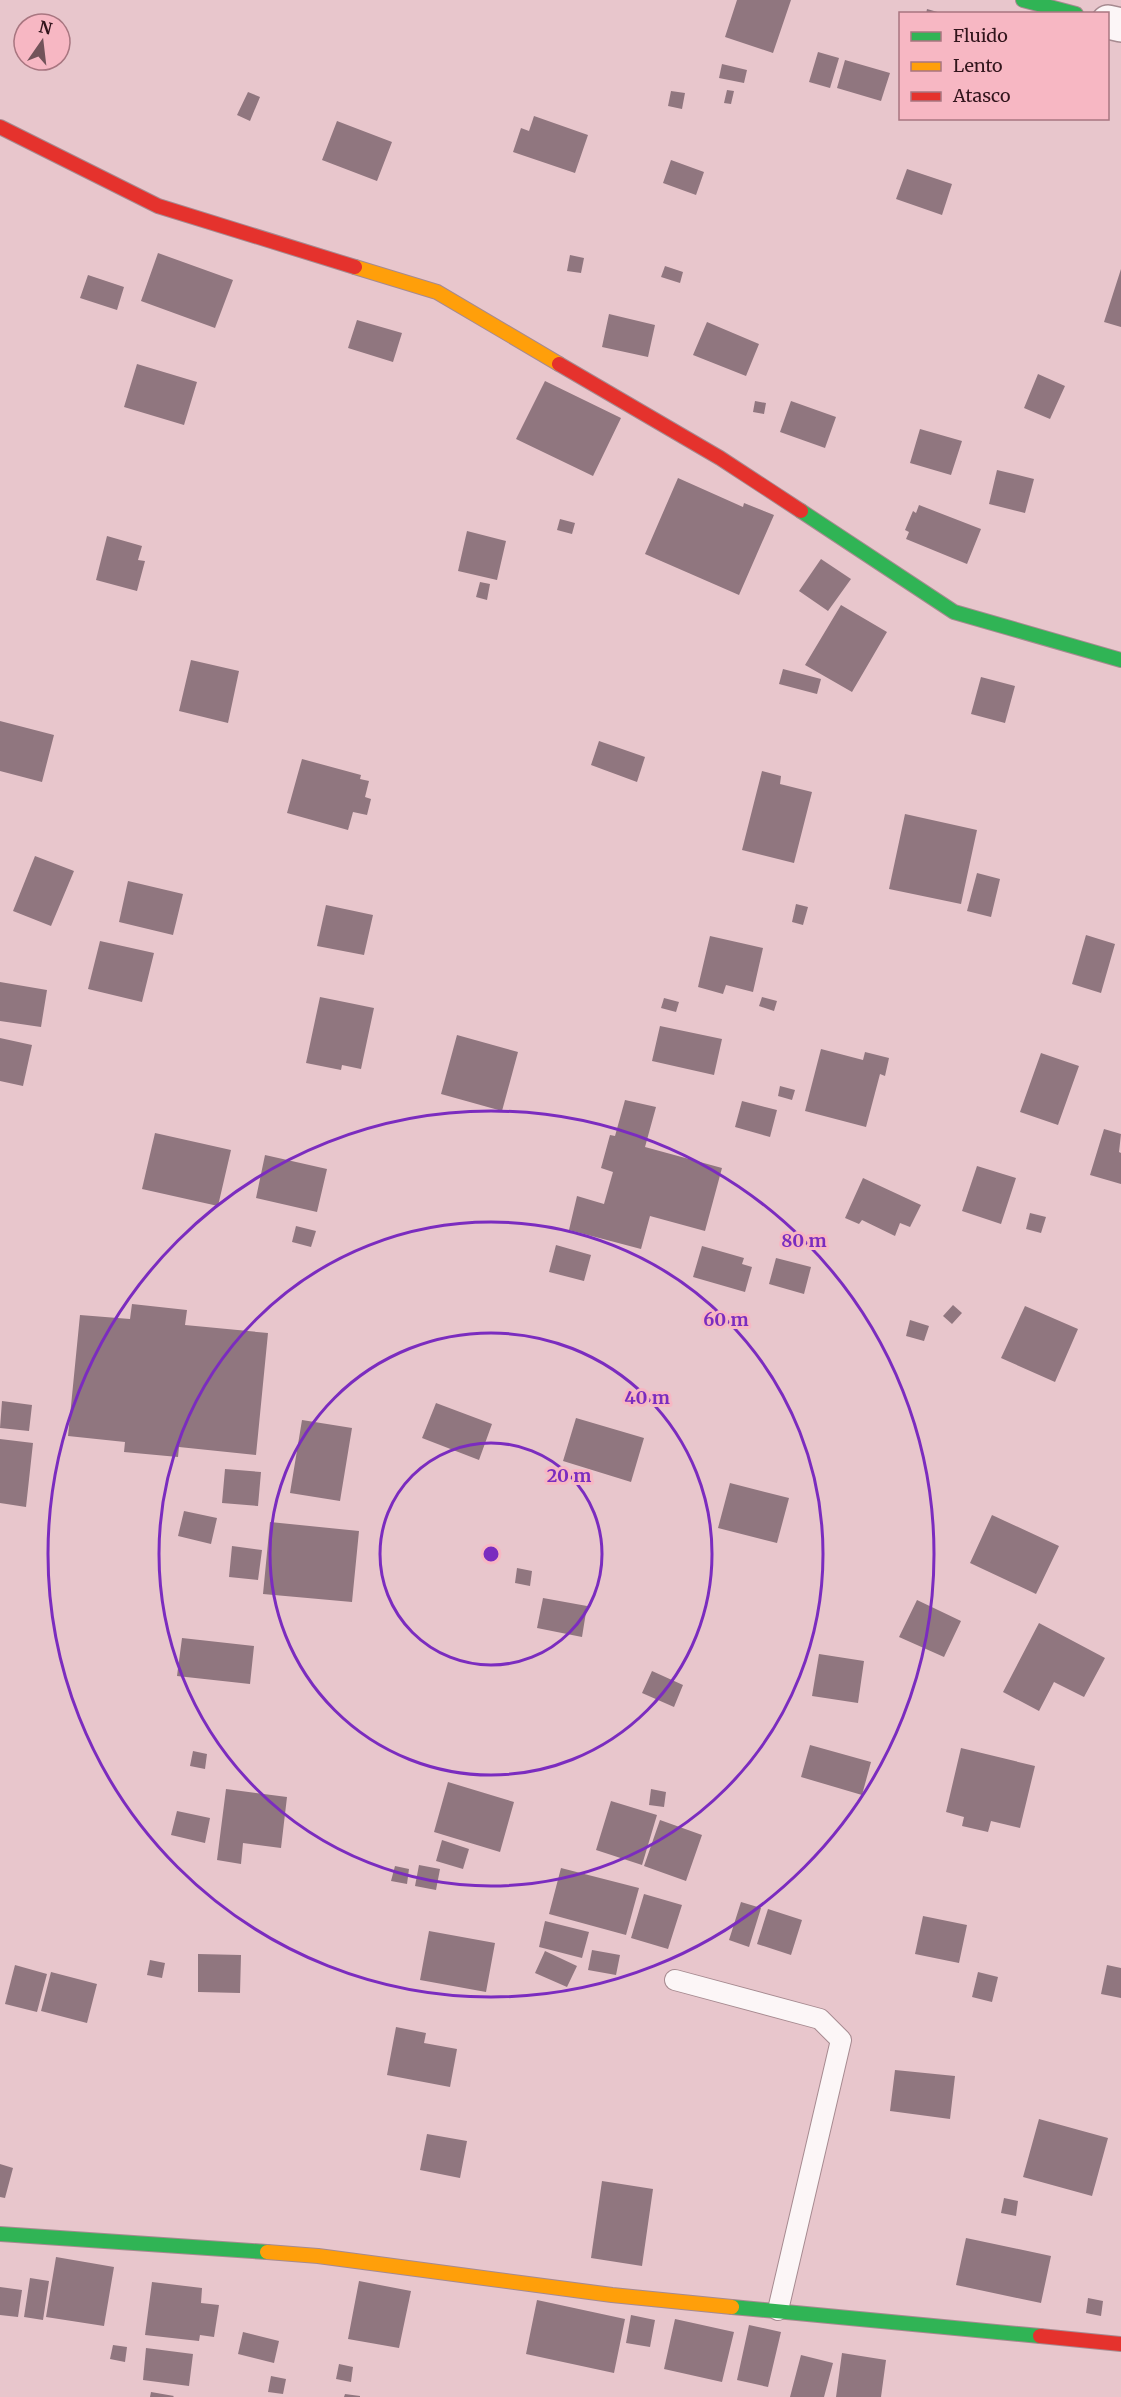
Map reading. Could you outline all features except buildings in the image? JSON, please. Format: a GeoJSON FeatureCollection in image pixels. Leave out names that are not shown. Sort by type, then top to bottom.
{"type":"FeatureCollection","features":[{"type":"Feature","properties":{"kind":"street"},"geometry":{"type":"LineString","coordinates":[[1023,0],[1068,12]]}},
{"type":"Feature","properties":{"kind":"street"},"geometry":{"type":"LineString","coordinates":[[0,127],[158,206],[437,292],[720,458],[954,612],[1121,660]]}},
{"type":"Feature","properties":{"kind":"street"},"geometry":{"type":"LineString","coordinates":[[0,2234],[318,2256],[612,2295],[1121,2344]]}},
{"type":"Feature","properties":{"kind":"lane"},"geometry":{"type":"LineString","coordinates":[[675,1980],[820,2019],[841,2040],[778,2310]]}},
{"type":"Feature","properties":{"kind":"traffic: fast"},"geometry":{"type":"LineString","coordinates":[[1023,0],[1068,12]]}},
{"type":"Feature","properties":{"kind":"traffic: fast"},"geometry":{"type":"LineString","coordinates":[[801,511],[954,612],[1121,660]]}},
{"type":"Feature","properties":{"kind":"traffic: fast"},"geometry":{"type":"LineString","coordinates":[[0,2234],[267,2252]]}},
{"type":"Feature","properties":{"kind":"traffic: fast"},"geometry":{"type":"LineString","coordinates":[[732,2307],[1040,2336]]}},
{"type":"Feature","properties":{"kind":"traffic: slow"},"geometry":{"type":"LineString","coordinates":[[355,267],[437,292],[559,364]]}},
{"type":"Feature","properties":{"kind":"traffic: slow"},"geometry":{"type":"LineString","coordinates":[[267,2252],[318,2256],[612,2295],[732,2307]]}},
{"type":"Feature","properties":{"kind":"traffic: jam"},"geometry":{"type":"LineString","coordinates":[[0,127],[158,206],[355,267]]}},
{"type":"Feature","properties":{"kind":"traffic: jam"},"geometry":{"type":"LineString","coordinates":[[559,364],[720,458],[801,511]]}},
{"type":"Feature","properties":{"kind":"traffic: jam"},"geometry":{"type":"LineString","coordinates":[[1040,2336],[1121,2344]]}}]}
